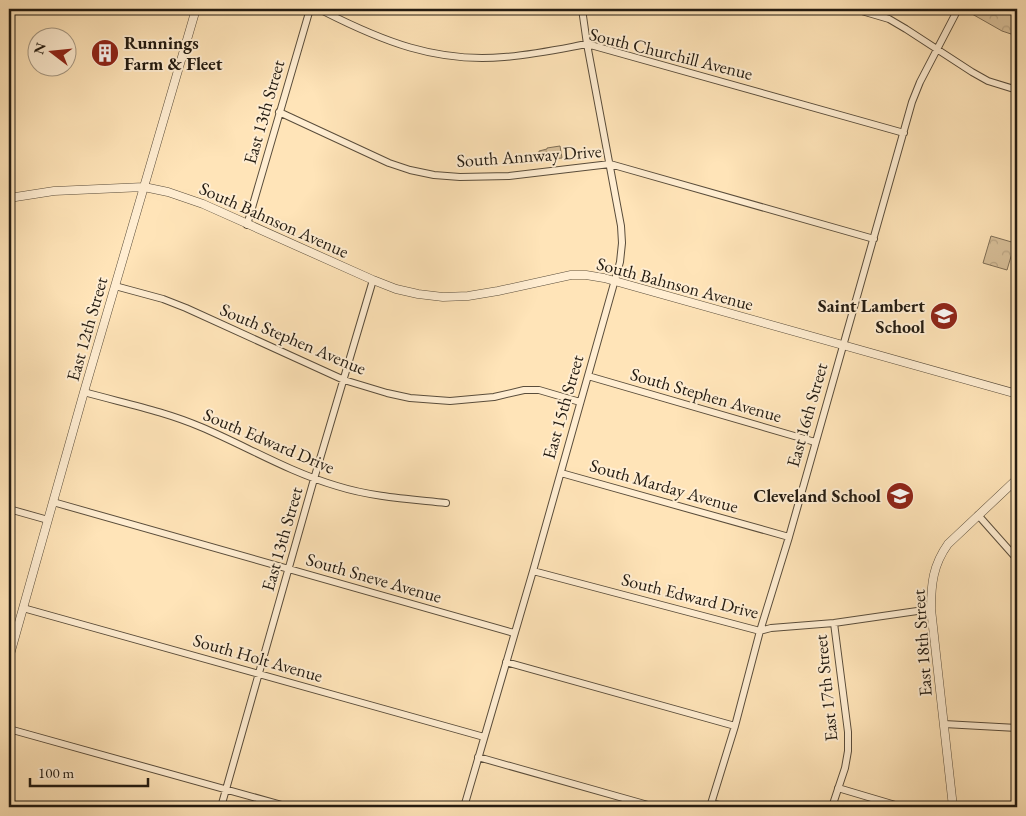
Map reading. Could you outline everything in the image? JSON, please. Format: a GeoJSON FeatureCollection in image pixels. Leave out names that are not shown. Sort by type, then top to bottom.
{"type":"FeatureCollection","features":[{"type":"Feature","properties":{"kind":"street","name":"East 12th Street"},"geometry":{"type":"LineString","coordinates":[[9,658],[84,392],[196,9]]}},
{"type":"Feature","properties":{"kind":"street","name":"East 13th Street"},"geometry":{"type":"LineString","coordinates":[[247,224],[310,9]]}},
{"type":"Feature","properties":{"kind":"street","name":"South Churchill Avenue"},"geometry":{"type":"LineString","coordinates":[[316,9],[390,42],[444,55],[503,57],[587,44],[904,133]]}},
{"type":"Feature","properties":{"kind":"street","name":"East 15th Street"},"geometry":{"type":"LineString","coordinates":[[464,807],[620,262],[621,226],[582,9]]}},
{"type":"Feature","properties":{"kind":"street"},"geometry":{"type":"LineString","coordinates":[[855,9],[889,19],[988,81],[1017,90]]}},
{"type":"Feature","properties":{"kind":"street","name":"East 16th Street"},"geometry":{"type":"LineString","coordinates":[[711,805],[912,102],[936,49],[958,9]]}},
{"type":"Feature","properties":{"kind":"street","name":"South Annway Drive"},"geometry":{"type":"LineString","coordinates":[[279,112],[389,163],[410,170],[434,175],[460,177],[509,176],[610,164],[874,239]]}},
{"type":"Feature","properties":{"kind":"street","name":"South Bahnson Avenue"},"geometry":{"type":"LineString","coordinates":[[9,198],[54,191],[144,187],[188,198],[373,280],[408,292],[443,297],[468,296],[571,276],[591,276],[615,281],[1017,394]]}},
{"type":"Feature","properties":{"kind":"street","name":"East 13th Street"},"geometry":{"type":"LineString","coordinates":[[221,807],[314,479],[373,280]]}},
{"type":"Feature","properties":{"kind":"street","name":"South Stephen Avenue"},"geometry":{"type":"LineString","coordinates":[[115,286],[163,299],[186,308],[344,380],[387,393],[410,398],[450,401],[494,397],[524,390],[540,390],[580,402]]}},
{"type":"Feature","properties":{"kind":"street","name":"South Stephen Avenue"},"geometry":{"type":"LineString","coordinates":[[588,376],[815,442]]}},
{"type":"Feature","properties":{"kind":"street","name":"South Edward Drive"},"geometry":{"type":"LineString","coordinates":[[84,392],[178,418],[314,479],[362,493],[446,503]]}},
{"type":"Feature","properties":{"kind":"street","name":"South Marday Avenue"},"geometry":{"type":"LineString","coordinates":[[561,473],[789,536]]}},
{"type":"Feature","properties":{"kind":"street","name":"East 18th Street"},"geometry":{"type":"LineString","coordinates":[[953,807],[931,609],[933,576],[941,554],[948,544],[1017,479]]}},
{"type":"Feature","properties":{"kind":"street","name":"South Sneve Avenue"},"geometry":{"type":"LineString","coordinates":[[53,502],[514,633]]}},
{"type":"Feature","properties":{"kind":"street"},"geometry":{"type":"LineString","coordinates":[[9,509],[48,520]]}},
{"type":"Feature","properties":{"kind":"street"},"geometry":{"type":"LineString","coordinates":[[978,515],[1017,558]]}},
{"type":"Feature","properties":{"kind":"street","name":"South Edward Drive"},"geometry":{"type":"LineString","coordinates":[[533,571],[760,631],[771,628],[834,623],[931,609]]}},
{"type":"Feature","properties":{"kind":"street","name":"South Holt Avenue"},"geometry":{"type":"LineString","coordinates":[[23,608],[484,737]]}},
{"type":"Feature","properties":{"kind":"street","name":"East 17th Street"},"geometry":{"type":"LineString","coordinates":[[832,807],[845,768],[848,751],[848,732],[834,623]]}},
{"type":"Feature","properties":{"kind":"street"},"geometry":{"type":"LineString","coordinates":[[506,662],[735,726]]}},
{"type":"Feature","properties":{"kind":"street"},"geometry":{"type":"LineString","coordinates":[[944,724],[1017,728]]}},
{"type":"Feature","properties":{"kind":"street"},"geometry":{"type":"LineString","coordinates":[[9,729],[289,807]]}},
{"type":"Feature","properties":{"kind":"street"},"geometry":{"type":"LineString","coordinates":[[478,757],[655,807]]}},
{"type":"Feature","properties":{"kind":"street"},"geometry":{"type":"LineString","coordinates":[[838,788],[902,807]]}},
{"type":"Feature","properties":{"kind":"street"},"geometry":{"type":"LineString","coordinates":[[711,805],[727,807]]}},
{"type":"Feature","properties":{"kind":"green space"},"geometry":{"type":"Polygon","coordinates":[[[966,9],[1017,9],[1017,36],[1002,31],[966,9]]]}},
{"type":"Feature","properties":{"kind":"green space"},"geometry":{"type":"Polygon","coordinates":[[[560,146],[562,158],[539,160],[539,151],[560,146]]]}},
{"type":"Feature","properties":{"kind":"green space"},"geometry":{"type":"Polygon","coordinates":[[[991,236],[1015,243],[1007,270],[983,263],[991,236]]]}},
{"type":"Feature","properties":{"kind":"place","name":"Runnings Farm & Fleet"},"geometry":{"type":"Point","coordinates":[105,53]}},
{"type":"Feature","properties":{"kind":"place","name":"Saint Lambert School"},"geometry":{"type":"Point","coordinates":[944,316]}},
{"type":"Feature","properties":{"kind":"place","name":"Cleveland School"},"geometry":{"type":"Point","coordinates":[900,496]}}]}
